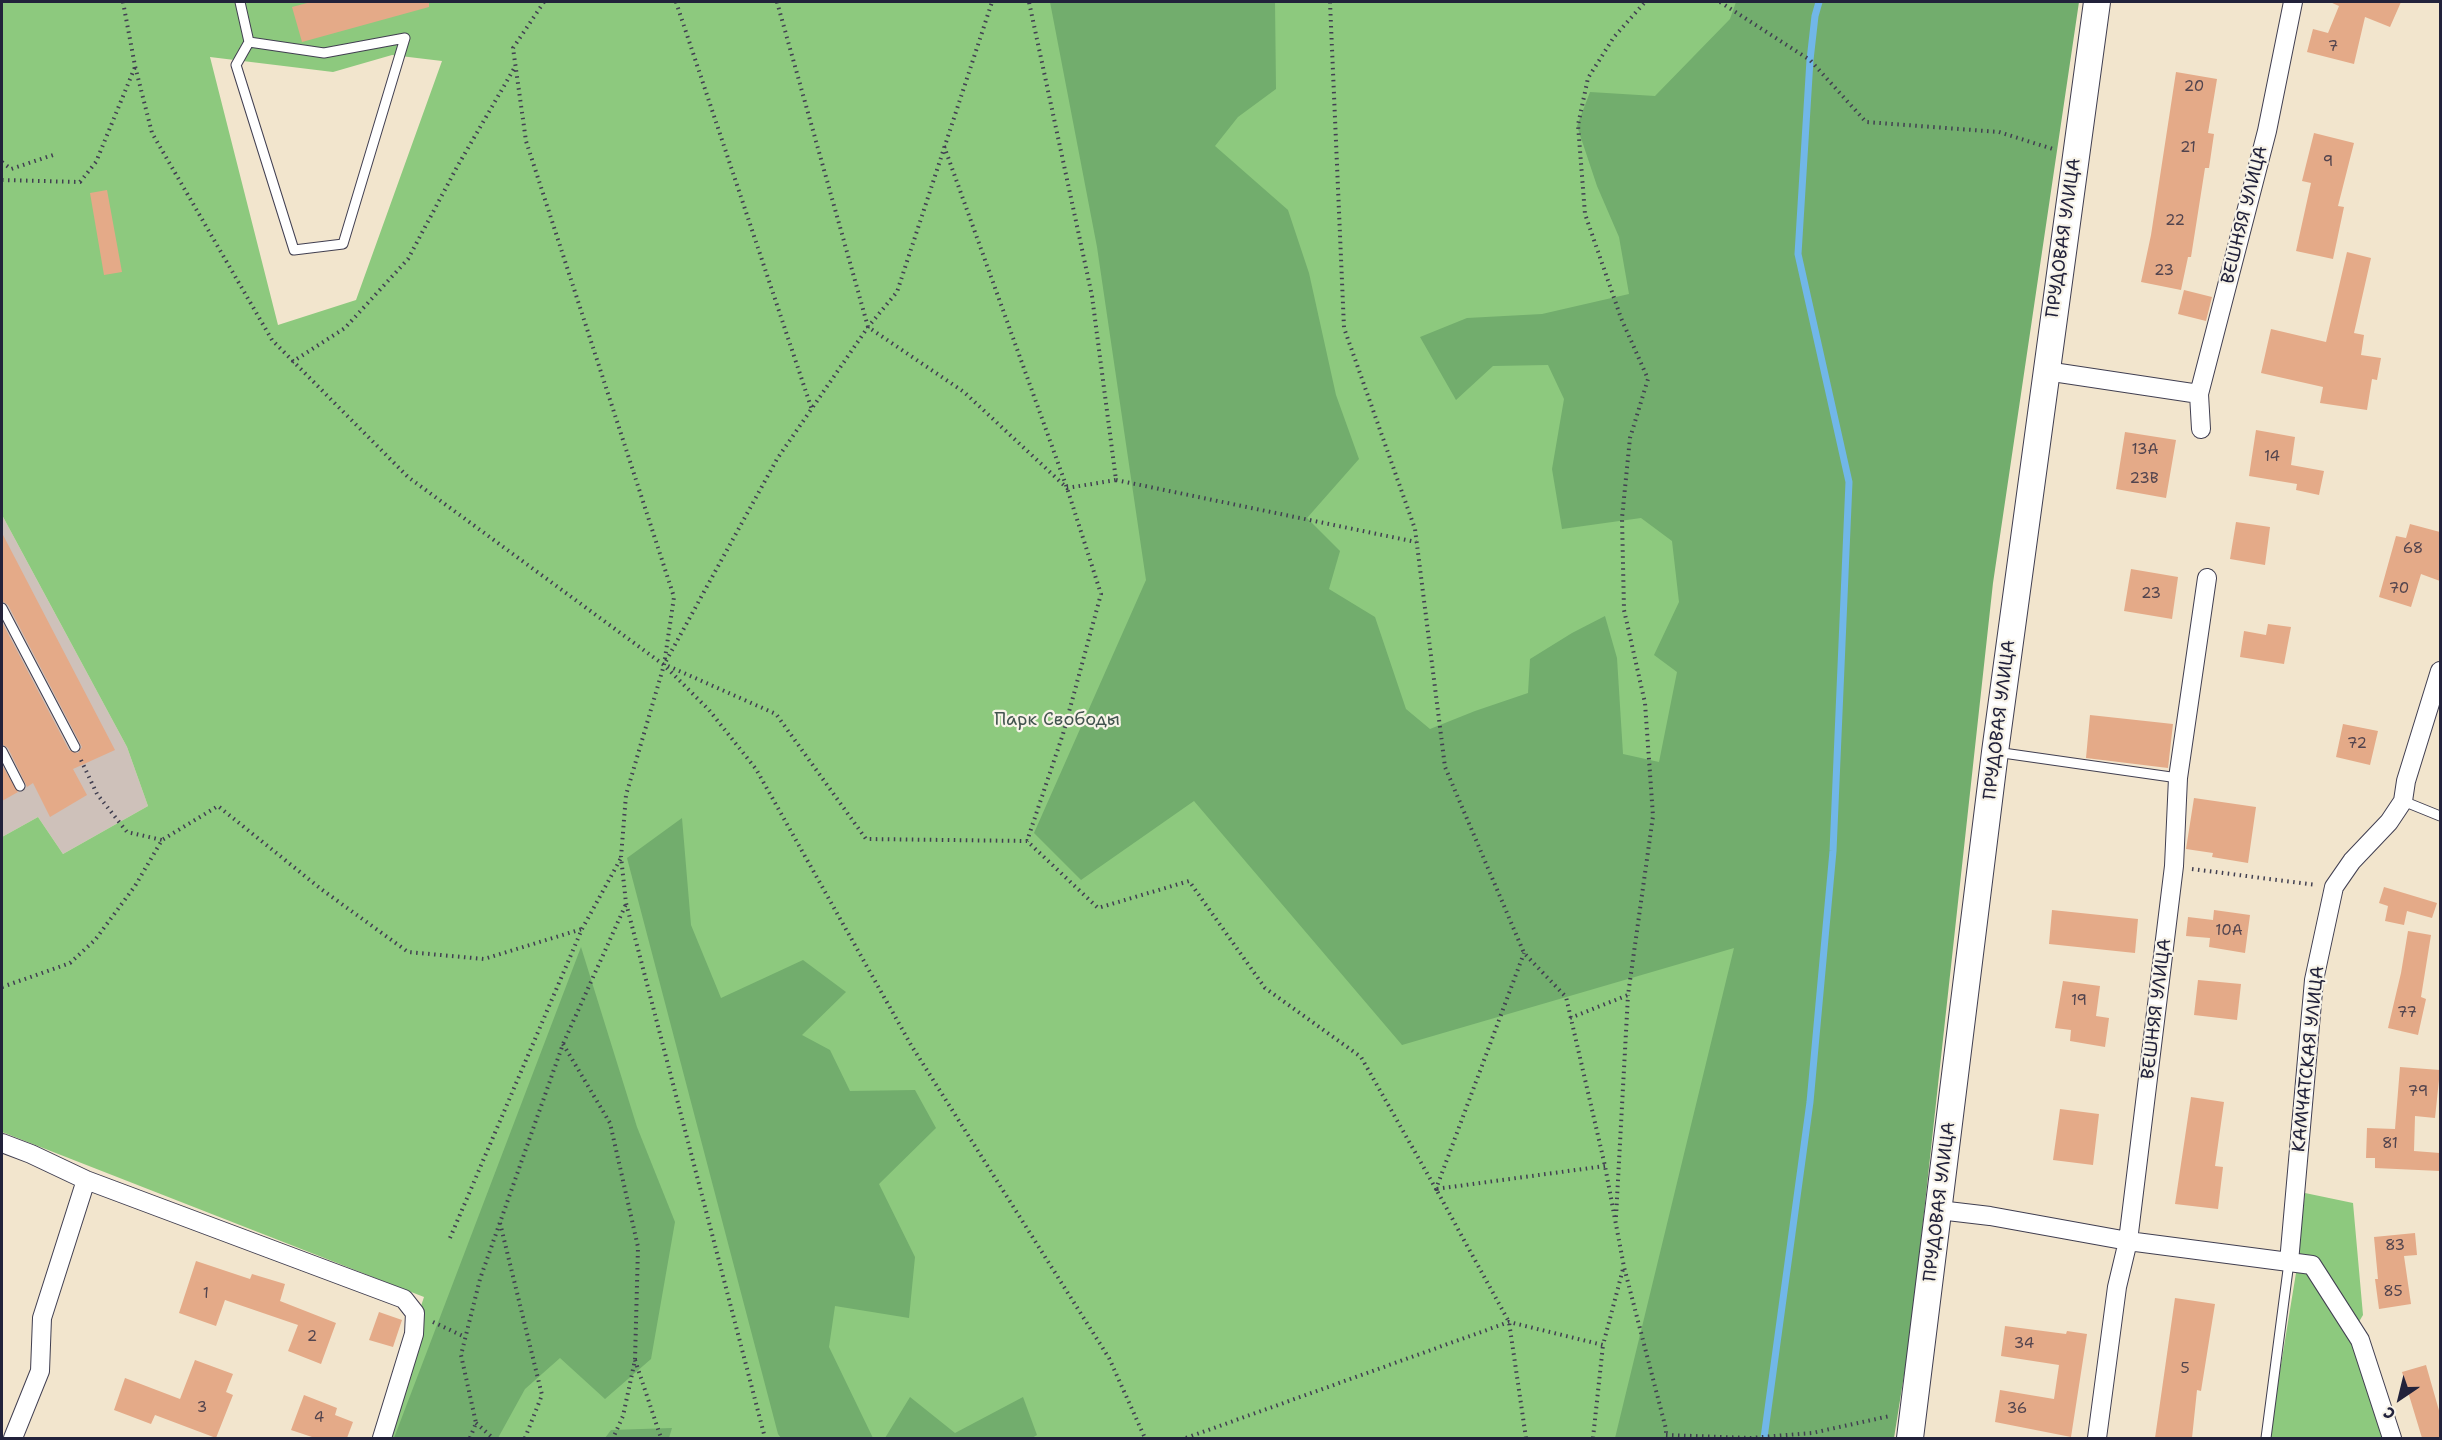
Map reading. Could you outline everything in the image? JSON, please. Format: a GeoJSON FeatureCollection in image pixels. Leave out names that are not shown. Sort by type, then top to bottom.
{"type":"FeatureCollection","features":[{"type":"Feature","properties":{"kind":"main road","name":"ПРУДОВАЯ УЛИЦА"},"geometry":{"type":"LineString","coordinates":[[1910,1438],[1995,752],[2097,2]]}},
{"type":"Feature","properties":{"kind":"street","name":"ВЕШНЯЯ УЛИЦА"},"geometry":{"type":"LineString","coordinates":[[2201,429],[2199,394],[2267,131],[2293,2]]}},
{"type":"Feature","properties":{"kind":"street"},"geometry":{"type":"LineString","coordinates":[[2046,371],[2199,394]]}},
{"type":"Feature","properties":{"kind":"street","name":"ВЕШНЯЯ УЛИЦА"},"geometry":{"type":"LineString","coordinates":[[2097,1438],[2117,1287],[2128,1241],[2174,866],[2178,778],[2207,578]]}},
{"type":"Feature","properties":{"kind":"street","name":"КАМЧАТСКАЯ УЛИЦА"},"geometry":{"type":"LineString","coordinates":[[2289,1262],[2314,980],[2334,887],[2352,861],[2389,822],[2403,801],[2406,781],[2440,671]]}},
{"type":"Feature","properties":{"kind":"street"},"geometry":{"type":"LineString","coordinates":[[2,1143],[86,1180],[404,1299],[415,1313],[414,1334],[382,1438]]}},
{"type":"Feature","properties":{"kind":"street"},"geometry":{"type":"LineString","coordinates":[[13,1438],[40,1371],[42,1318],[86,1180]]}},
{"type":"Feature","properties":{"kind":"street"},"geometry":{"type":"LineString","coordinates":[[1939,1210],[1990,1216],[2128,1241],[2312,1265],[2360,1341],[2392,1438]]}},
{"type":"Feature","properties":{"kind":"lane"},"geometry":{"type":"LineString","coordinates":[[240,2],[249,42],[236,65],[294,250],[343,244],[405,38],[324,53],[249,42]]}},
{"type":"Feature","properties":{"kind":"lane"},"geometry":{"type":"LineString","coordinates":[[2,608],[75,747]]}},
{"type":"Feature","properties":{"kind":"lane"},"geometry":{"type":"LineString","coordinates":[[2,750],[20,786]]}},
{"type":"Feature","properties":{"kind":"lane"},"geometry":{"type":"LineString","coordinates":[[1995,752],[2178,778]]}},
{"type":"Feature","properties":{"kind":"lane"},"geometry":{"type":"LineString","coordinates":[[2403,801],[2440,816]]}},
{"type":"Feature","properties":{"kind":"lane"},"geometry":{"type":"LineString","coordinates":[[2266,1438],[2289,1262]]}},
{"type":"Feature","properties":{"kind":"path"},"geometry":{"type":"LineString","coordinates":[[123,2],[135,66],[152,133],[272,340],[408,477],[664,665],[709,710],[756,769],[911,1045],[1109,1358],[1143,1438]]}},
{"type":"Feature","properties":{"kind":"path"},"geometry":{"type":"LineString","coordinates":[[544,2],[513,48],[526,141],[674,597],[664,665],[626,795],[621,857],[626,903],[765,1438]]}},
{"type":"Feature","properties":{"kind":"path"},"geometry":{"type":"LineString","coordinates":[[676,2],[812,410]]}},
{"type":"Feature","properties":{"kind":"path"},"geometry":{"type":"LineString","coordinates":[[777,2],[868,327],[964,392],[1067,488]]}},
{"type":"Feature","properties":{"kind":"path"},"geometry":{"type":"LineString","coordinates":[[664,665],[777,459],[868,327],[897,292],[991,2]]}},
{"type":"Feature","properties":{"kind":"path"},"geometry":{"type":"LineString","coordinates":[[1029,2],[1092,296],[1116,480]]}},
{"type":"Feature","properties":{"kind":"path"},"geometry":{"type":"LineString","coordinates":[[1330,2],[1344,327],[1415,529],[1445,767],[1524,953],[1566,997],[1605,1166],[1624,1267],[1666,1437],[1750,1438],[1812,1433],[1914,1411]]}},
{"type":"Feature","properties":{"kind":"path"},"geometry":{"type":"LineString","coordinates":[[1616,1224],[1628,995],[1653,816],[1645,703],[1624,610],[1622,518],[1630,438],[1648,380],[1621,318],[1586,214],[1578,125],[1588,78],[1614,37],[1645,2]]}},
{"type":"Feature","properties":{"kind":"path"},"geometry":{"type":"LineString","coordinates":[[1720,2],[1810,60],[1866,122],[2000,132],[2076,156]]}},
{"type":"Feature","properties":{"kind":"path"},"geometry":{"type":"LineString","coordinates":[[2,180],[81,182],[96,162],[135,66]]}},
{"type":"Feature","properties":{"kind":"path"},"geometry":{"type":"LineString","coordinates":[[292,362],[345,328],[408,259],[457,167],[516,66]]}},
{"type":"Feature","properties":{"kind":"path"},"geometry":{"type":"LineString","coordinates":[[944,146],[1067,488],[1101,594],[1063,734],[1027,841]]}},
{"type":"Feature","properties":{"kind":"path"},"geometry":{"type":"LineString","coordinates":[[2,162],[11,169],[53,155]]}},
{"type":"Feature","properties":{"kind":"path"},"geometry":{"type":"LineString","coordinates":[[1067,488],[1116,480],[1416,542]]}},
{"type":"Feature","properties":{"kind":"path"},"geometry":{"type":"LineString","coordinates":[[664,665],[776,714],[866,839],[1027,841],[1098,908],[1189,881],[1265,988],[1360,1057],[1509,1322],[1526,1438]]}},
{"type":"Feature","properties":{"kind":"path"},"geometry":{"type":"LineString","coordinates":[[75,747],[97,794],[127,832],[162,840]]}},
{"type":"Feature","properties":{"kind":"path"},"geometry":{"type":"LineString","coordinates":[[2,987],[70,963],[95,940],[135,886],[162,840],[218,806],[321,889],[408,952],[484,959],[582,929]]}},
{"type":"Feature","properties":{"kind":"path"},"geometry":{"type":"LineString","coordinates":[[450,1238],[582,929],[621,857]]}},
{"type":"Feature","properties":{"kind":"path"},"geometry":{"type":"LineString","coordinates":[[2174,866],[2334,887]]}},
{"type":"Feature","properties":{"kind":"path"},"geometry":{"type":"LineString","coordinates":[[470,1438],[476,1423],[461,1355],[480,1279],[562,1044],[626,903]]}},
{"type":"Feature","properties":{"kind":"path"},"geometry":{"type":"LineString","coordinates":[[1436,1189],[1524,953]]}},
{"type":"Feature","properties":{"kind":"path"},"geometry":{"type":"LineString","coordinates":[[1570,1018],[1628,995]]}},
{"type":"Feature","properties":{"kind":"path"},"geometry":{"type":"LineString","coordinates":[[562,1044],[610,1123],[638,1247],[635,1360],[623,1416],[613,1438]]}},
{"type":"Feature","properties":{"kind":"path"},"geometry":{"type":"LineString","coordinates":[[1436,1189],[1605,1166]]}},
{"type":"Feature","properties":{"kind":"path"},"geometry":{"type":"LineString","coordinates":[[500,1223],[542,1395],[525,1438]]}},
{"type":"Feature","properties":{"kind":"path"},"geometry":{"type":"LineString","coordinates":[[1593,1438],[1602,1345],[1624,1267]]}},
{"type":"Feature","properties":{"kind":"path"},"geometry":{"type":"LineString","coordinates":[[415,1313],[465,1337]]}},
{"type":"Feature","properties":{"kind":"path"},"geometry":{"type":"LineString","coordinates":[[1186,1438],[1509,1322],[1602,1345]]}},
{"type":"Feature","properties":{"kind":"path"},"geometry":{"type":"LineString","coordinates":[[635,1360],[661,1438]]}},
{"type":"Feature","properties":{"kind":"path"},"geometry":{"type":"LineString","coordinates":[[476,1423],[493,1438]]}},
{"type":"Feature","properties":{"kind":"shaded area"},"geometry":{"type":"Polygon","coordinates":[[[2,515],[127,747],[148,806],[63,854],[38,817],[2,837],[2,515]]]}},
{"type":"Feature","properties":{"kind":"green space","name":"Парк Свободы"},"geometry":{"type":"Polygon","coordinates":[[[2,2],[2043,2],[1878,1438],[377,1438],[424,1297],[2,1132],[2,837],[38,817],[63,854],[148,806],[127,747],[2,515],[2,2]],[[392,55],[333,72],[210,57],[278,325],[356,300],[442,61],[392,55]]]}},
{"type":"Feature","properties":{"kind":"green space"},"geometry":{"type":"Polygon","coordinates":[[[1050,2],[1275,2],[1276,89],[1238,117],[1215,146],[1288,210],[1309,273],[1336,395],[1359,459],[1307,518],[1340,551],[1329,589],[1375,617],[1406,709],[1430,729],[1528,693],[1530,659],[1605,616],[1617,658],[1623,754],[1659,762],[1677,672],[1654,655],[1679,602],[1672,541],[1641,518],[1562,529],[1552,469],[1564,399],[1548,365],[1493,366],[1456,400],[1420,337],[1467,318],[1542,314],[1629,294],[1619,237],[1597,186],[1577,126],[1590,92],[1655,96],[1730,19],[1736,2],[2079,2],[1993,583],[1911,1331],[1894,1438],[1615,1438],[1734,948],[1402,1045],[1194,801],[1081,880],[1034,833],[1146,580],[1097,247],[1050,2]]]}},
{"type":"Feature","properties":{"kind":"green space"},"geometry":{"type":"Polygon","coordinates":[[[682,818],[691,925],[721,998],[803,960],[846,992],[802,1035],[830,1050],[850,1091],[915,1090],[936,1128],[879,1184],[915,1257],[909,1318],[835,1306],[829,1347],[873,1438],[781,1438],[778,1434],[627,858],[682,818]]]}},
{"type":"Feature","properties":{"kind":"green space"},"geometry":{"type":"Polygon","coordinates":[[[581,947],[637,1127],[675,1222],[651,1359],[605,1399],[560,1358],[525,1389],[498,1438],[394,1438],[581,947]]]}},
{"type":"Feature","properties":{"kind":"green space"},"geometry":{"type":"Polygon","coordinates":[[[2305,1193],[2353,1203],[2363,1315],[2350,1337],[2383,1438],[2269,1438],[2296,1273],[2305,1193]]]}},
{"type":"Feature","properties":{"kind":"green space"},"geometry":{"type":"Polygon","coordinates":[[[910,1397],[955,1433],[1023,1397],[1037,1435],[1032,1438],[885,1438],[910,1397]]]}},
{"type":"Feature","properties":{"kind":"green space"},"geometry":{"type":"Polygon","coordinates":[[[672,1428],[669,1438],[605,1438],[611,1430],[672,1428]]]}},
{"type":"Feature","properties":{"kind":"building"},"geometry":{"type":"Polygon","coordinates":[[[311,2],[429,2],[429,7],[302,42],[292,7],[311,2]]]}},
{"type":"Feature","properties":{"kind":"building"},"geometry":{"type":"Polygon","coordinates":[[[2330,2],[2401,2],[2390,27],[2365,17],[2354,64],[2307,52],[2313,29],[2328,33],[2339,6],[2330,2]]]}},
{"type":"Feature","properties":{"kind":"building"},"geometry":{"type":"Polygon","coordinates":[[[2176,72],[2217,79],[2208,133],[2214,134],[2209,168],[2205,168],[2191,257],[2188,257],[2181,290],[2141,282],[2151,235],[2176,72]]]}},
{"type":"Feature","properties":{"kind":"building"},"geometry":{"type":"Polygon","coordinates":[[[2314,133],[2354,143],[2338,206],[2344,207],[2333,259],[2296,251],[2311,183],[2302,181],[2314,133]]]}},
{"type":"Feature","properties":{"kind":"building"},"geometry":{"type":"Polygon","coordinates":[[[107,190],[122,272],[104,275],[90,193],[107,190]]]}},
{"type":"Feature","properties":{"kind":"building"},"geometry":{"type":"Polygon","coordinates":[[[2347,252],[2371,258],[2354,333],[2364,335],[2361,355],[2381,358],[2377,380],[2372,379],[2367,410],[2320,403],[2323,387],[2261,373],[2271,329],[2326,342],[2347,252]]]}},
{"type":"Feature","properties":{"kind":"building"},"geometry":{"type":"Polygon","coordinates":[[[2184,290],[2212,297],[2206,321],[2178,314],[2184,290]]]}},
{"type":"Feature","properties":{"kind":"building"},"geometry":{"type":"Polygon","coordinates":[[[2256,430],[2295,437],[2291,465],[2324,471],[2319,495],[2296,490],[2297,484],[2249,476],[2256,430]]]}},
{"type":"Feature","properties":{"kind":"building"},"geometry":{"type":"Polygon","coordinates":[[[2125,432],[2176,440],[2166,498],[2116,489],[2125,432]]]}},
{"type":"Feature","properties":{"kind":"building"},"geometry":{"type":"Polygon","coordinates":[[[2236,522],[2270,527],[2265,565],[2230,559],[2236,522]]]}},
{"type":"Feature","properties":{"kind":"building"},"geometry":{"type":"Polygon","coordinates":[[[2410,524],[2440,532],[2440,581],[2421,574],[2411,607],[2379,597],[2396,536],[2406,538],[2410,524]]]}},
{"type":"Feature","properties":{"kind":"building"},"geometry":{"type":"Polygon","coordinates":[[[2,533],[115,750],[73,769],[87,795],[50,817],[33,783],[27,787],[8,748],[2,744],[2,622],[69,750],[78,753],[82,747],[8,605],[2,601],[2,533]]]}},
{"type":"Feature","properties":{"kind":"building"},"geometry":{"type":"Polygon","coordinates":[[[2131,569],[2178,577],[2172,619],[2124,611],[2131,569]]]}},
{"type":"Feature","properties":{"kind":"building"},"geometry":{"type":"Polygon","coordinates":[[[2268,624],[2291,627],[2284,664],[2240,657],[2244,631],[2266,635],[2268,624]]]}},
{"type":"Feature","properties":{"kind":"building"},"geometry":{"type":"Polygon","coordinates":[[[2090,715],[2173,724],[2168,768],[2086,758],[2090,715]]]}},
{"type":"Feature","properties":{"kind":"building"},"geometry":{"type":"Polygon","coordinates":[[[2343,724],[2378,731],[2370,765],[2336,757],[2343,724]]]}},
{"type":"Feature","properties":{"kind":"building"},"geometry":{"type":"Polygon","coordinates":[[[2,765],[18,792],[2,801],[2,765]]]}},
{"type":"Feature","properties":{"kind":"building"},"geometry":{"type":"Polygon","coordinates":[[[2194,798],[2256,807],[2248,863],[2212,857],[2213,853],[2186,849],[2194,798]]]}},
{"type":"Feature","properties":{"kind":"building"},"geometry":{"type":"Polygon","coordinates":[[[2384,887],[2437,903],[2432,918],[2407,911],[2404,925],[2385,921],[2388,906],[2379,903],[2384,887]]]}},
{"type":"Feature","properties":{"kind":"building"},"geometry":{"type":"Polygon","coordinates":[[[2052,910],[2138,919],[2135,953],[2049,944],[2052,910]]]}},
{"type":"Feature","properties":{"kind":"building"},"geometry":{"type":"Polygon","coordinates":[[[2214,910],[2250,915],[2245,953],[2209,947],[2210,938],[2186,936],[2188,917],[2213,920],[2214,910]]]}},
{"type":"Feature","properties":{"kind":"building"},"geometry":{"type":"Polygon","coordinates":[[[2408,931],[2431,935],[2421,997],[2426,999],[2418,1035],[2388,1028],[2408,931]]]}},
{"type":"Feature","properties":{"kind":"building"},"geometry":{"type":"Polygon","coordinates":[[[2198,980],[2241,984],[2237,1020],[2194,1015],[2198,980]]]}},
{"type":"Feature","properties":{"kind":"building"},"geometry":{"type":"Polygon","coordinates":[[[2063,981],[2100,986],[2096,1016],[2109,1018],[2105,1047],[2070,1041],[2071,1030],[2055,1028],[2063,981]]]}},
{"type":"Feature","properties":{"kind":"building"},"geometry":{"type":"Polygon","coordinates":[[[2400,1067],[2440,1070],[2435,1118],[2415,1116],[2414,1151],[2440,1153],[2440,1171],[2375,1168],[2375,1158],[2366,1158],[2367,1128],[2395,1129],[2400,1067]]]}},
{"type":"Feature","properties":{"kind":"building"},"geometry":{"type":"Polygon","coordinates":[[[2191,1097],[2224,1102],[2215,1166],[2223,1167],[2218,1209],[2175,1204],[2191,1097]]]}},
{"type":"Feature","properties":{"kind":"building"},"geometry":{"type":"Polygon","coordinates":[[[2060,1109],[2099,1114],[2093,1165],[2053,1160],[2060,1109]]]}},
{"type":"Feature","properties":{"kind":"building"},"geometry":{"type":"Polygon","coordinates":[[[2415,1233],[2417,1255],[2404,1256],[2411,1304],[2379,1309],[2375,1279],[2378,1279],[2374,1237],[2415,1233]]]}},
{"type":"Feature","properties":{"kind":"building"},"geometry":{"type":"Polygon","coordinates":[[[196,1261],[250,1279],[252,1274],[285,1284],[280,1301],[336,1323],[321,1364],[288,1351],[298,1325],[225,1300],[216,1326],[179,1313],[196,1261]]]}},
{"type":"Feature","properties":{"kind":"building"},"geometry":{"type":"Polygon","coordinates":[[[2175,1298],[2215,1304],[2201,1391],[2197,1390],[2192,1438],[2155,1438],[2175,1298]]]}},
{"type":"Feature","properties":{"kind":"building"},"geometry":{"type":"Polygon","coordinates":[[[379,1312],[402,1320],[393,1347],[369,1340],[379,1312]]]}},
{"type":"Feature","properties":{"kind":"building"},"geometry":{"type":"Polygon","coordinates":[[[2005,1326],[2066,1334],[2067,1331],[2087,1334],[2071,1437],[1995,1422],[2000,1390],[2054,1399],[2059,1365],[2001,1356],[2005,1326]]]}},
{"type":"Feature","properties":{"kind":"building"},"geometry":{"type":"Polygon","coordinates":[[[195,1360],[233,1374],[226,1392],[233,1395],[216,1438],[155,1415],[151,1424],[114,1410],[125,1378],[180,1399],[195,1360]]]}},
{"type":"Feature","properties":{"kind":"building"},"geometry":{"type":"Polygon","coordinates":[[[2426,1365],[2440,1414],[2440,1438],[2422,1438],[2402,1372],[2426,1365]]]}},
{"type":"Feature","properties":{"kind":"building"},"geometry":{"type":"Polygon","coordinates":[[[304,1395],[337,1408],[335,1415],[353,1422],[347,1438],[315,1438],[291,1430],[304,1395]]]}},
{"type":"Feature","properties":{"kind":"waterway"},"geometry":{"type":"LineString","coordinates":[[1764,1438],[1810,1102],[1833,851],[1849,482],[1798,254],[1810,60],[1815,16],[1819,2]]}}]}
